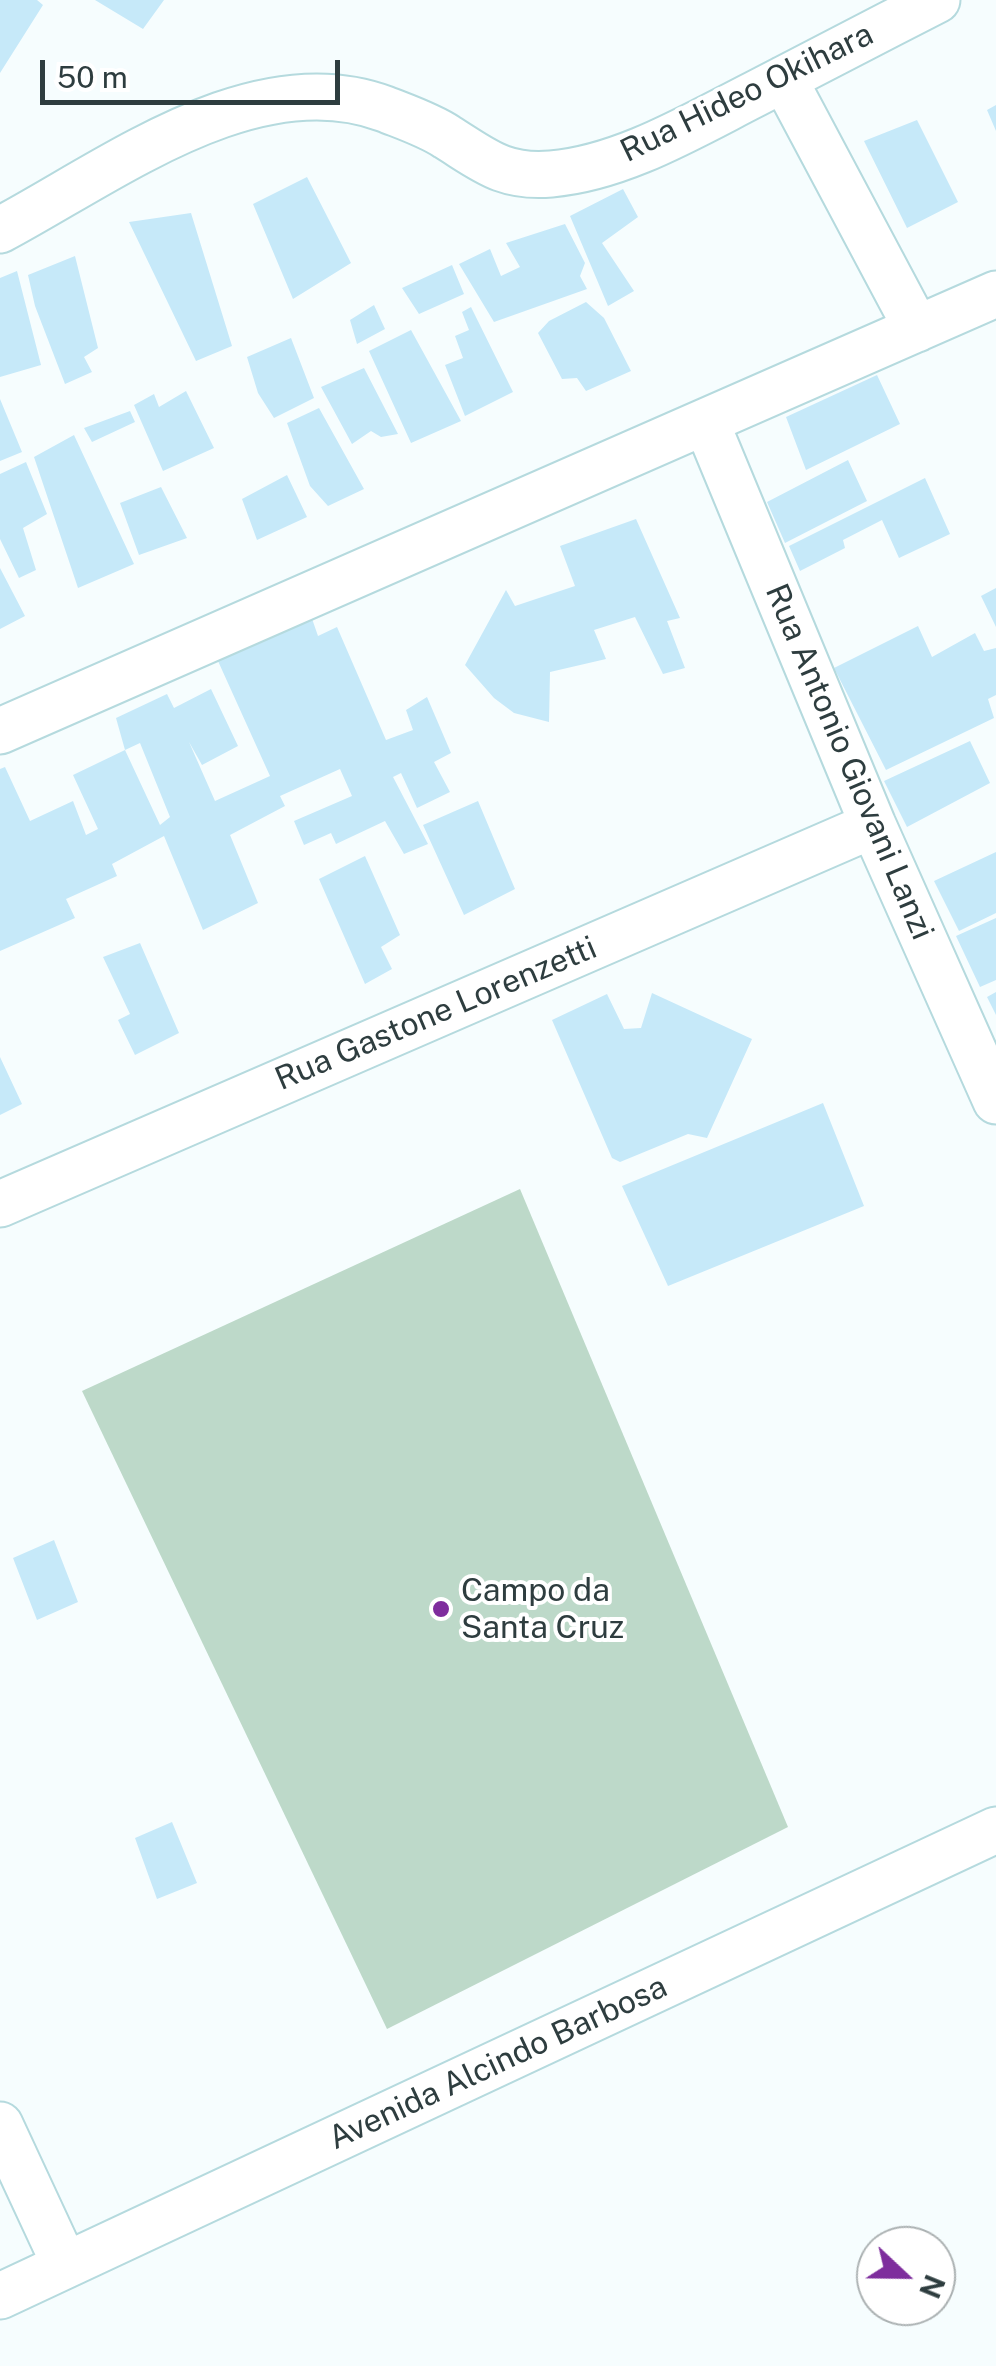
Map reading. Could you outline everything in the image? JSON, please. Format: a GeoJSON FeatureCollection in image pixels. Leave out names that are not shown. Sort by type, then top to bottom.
{"type":"FeatureCollection","features":[{"type":"Feature","properties":{"kind":"street","name":"Rua Hideo Okihara"},"geometry":{"type":"LineString","coordinates":[[0,229],[173,136],[249,106],[298,95],[330,94],[412,121],[502,170],[553,174],[645,147],[937,0]]}},
{"type":"Feature","properties":{"kind":"street"},"geometry":{"type":"LineString","coordinates":[[784,79],[917,329]]}},
{"type":"Feature","properties":{"kind":"street"},"geometry":{"type":"LineString","coordinates":[[0,730],[996,294]]}},
{"type":"Feature","properties":{"kind":"street","name":"Rua Antonio Giovani Lanzi"},"geometry":{"type":"LineString","coordinates":[[706,422],[873,826],[996,1101]]}},
{"type":"Feature","properties":{"kind":"street","name":"Rua Gastone Lorenzetti"},"geometry":{"type":"LineString","coordinates":[[0,1204],[873,826]]}},
{"type":"Feature","properties":{"kind":"street","name":"Avenida Alcindo Barbosa"},"geometry":{"type":"LineString","coordinates":[[0,2296],[996,1830]]}},
{"type":"Feature","properties":{"kind":"street"},"geometry":{"type":"LineString","coordinates":[[0,2125],[66,2266]]}},
{"type":"Feature","properties":{"kind":"green space","name":"Campo da Santa Cruz"},"geometry":{"type":"Polygon","coordinates":[[[520,1189],[788,1827],[387,2029],[82,1391],[520,1189]]]}},
{"type":"Feature","properties":{"kind":"building"},"geometry":{"type":"Polygon","coordinates":[[[0,0],[37,0],[43,5],[0,73],[0,0]]]}},
{"type":"Feature","properties":{"kind":"building"},"geometry":{"type":"Polygon","coordinates":[[[95,0],[164,0],[143,29],[95,0]]]}},
{"type":"Feature","properties":{"kind":"building"},"geometry":{"type":"Polygon","coordinates":[[[996,105],[996,131],[987,110],[996,105]]]}},
{"type":"Feature","properties":{"kind":"building"},"geometry":{"type":"Polygon","coordinates":[[[917,120],[958,202],[907,228],[864,141],[917,120]]]}},
{"type":"Feature","properties":{"kind":"building"},"geometry":{"type":"Polygon","coordinates":[[[307,177],[351,263],[293,299],[253,204],[307,177]]]}},
{"type":"Feature","properties":{"kind":"building"},"geometry":{"type":"Polygon","coordinates":[[[623,189],[638,217],[602,243],[634,291],[608,306],[570,216],[623,189]]]}},
{"type":"Feature","properties":{"kind":"building"},"geometry":{"type":"Polygon","coordinates":[[[191,213],[232,346],[196,361],[129,222],[191,213]]]}},
{"type":"Feature","properties":{"kind":"building"},"geometry":{"type":"Polygon","coordinates":[[[565,224],[585,263],[580,276],[587,289],[494,322],[459,264],[490,249],[501,276],[520,267],[506,243],[565,224]]]}},
{"type":"Feature","properties":{"kind":"building"},"geometry":{"type":"Polygon","coordinates":[[[75,256],[98,348],[84,357],[92,372],[65,384],[35,306],[28,275],[75,256]]]}},
{"type":"Feature","properties":{"kind":"building"},"geometry":{"type":"Polygon","coordinates":[[[452,265],[464,294],[419,314],[402,288],[452,265]]]}},
{"type":"Feature","properties":{"kind":"building"},"geometry":{"type":"Polygon","coordinates":[[[17,271],[41,365],[0,377],[0,278],[17,271]]]}},
{"type":"Feature","properties":{"kind":"building"},"geometry":{"type":"Polygon","coordinates":[[[586,302],[604,318],[631,371],[586,391],[577,378],[562,379],[538,333],[549,321],[586,302]]]}},
{"type":"Feature","properties":{"kind":"building"},"geometry":{"type":"Polygon","coordinates":[[[374,305],[385,329],[357,344],[350,320],[374,305]]]}},
{"type":"Feature","properties":{"kind":"building"},"geometry":{"type":"Polygon","coordinates":[[[471,307],[513,392],[465,416],[445,365],[463,358],[455,336],[469,330],[462,312],[471,307]]]}},
{"type":"Feature","properties":{"kind":"building"},"geometry":{"type":"Polygon","coordinates":[[[411,330],[461,421],[411,443],[369,351],[411,330]]]}},
{"type":"Feature","properties":{"kind":"building"},"geometry":{"type":"Polygon","coordinates":[[[291,338],[314,398],[274,418],[258,393],[247,357],[291,338]]]}},
{"type":"Feature","properties":{"kind":"building"},"geometry":{"type":"Polygon","coordinates":[[[364,368],[398,434],[381,437],[371,431],[352,444],[321,387],[364,368]]]}},
{"type":"Feature","properties":{"kind":"building"},"geometry":{"type":"Polygon","coordinates":[[[877,375],[900,424],[806,470],[786,417],[877,375]]]}},
{"type":"Feature","properties":{"kind":"building"},"geometry":{"type":"Polygon","coordinates":[[[186,391],[214,448],[163,471],[134,405],[154,394],[159,407],[186,391]]]}},
{"type":"Feature","properties":{"kind":"building"},"geometry":{"type":"Polygon","coordinates":[[[0,399],[22,452],[0,461],[0,399]]]}},
{"type":"Feature","properties":{"kind":"building"},"geometry":{"type":"Polygon","coordinates":[[[319,408],[364,489],[328,506],[310,486],[287,423],[319,408]]]}},
{"type":"Feature","properties":{"kind":"building"},"geometry":{"type":"Polygon","coordinates":[[[130,411],[135,422],[92,442],[84,428],[130,411]]]}},
{"type":"Feature","properties":{"kind":"building"},"geometry":{"type":"Polygon","coordinates":[[[74,435],[134,564],[78,588],[34,457],[74,435]]]}},
{"type":"Feature","properties":{"kind":"building"},"geometry":{"type":"Polygon","coordinates":[[[848,460],[867,501],[785,543],[767,502],[848,460]]]}},
{"type":"Feature","properties":{"kind":"building"},"geometry":{"type":"Polygon","coordinates":[[[26,462],[47,514],[23,528],[36,570],[19,578],[0,539],[0,474],[26,462]]]}},
{"type":"Feature","properties":{"kind":"building"},"geometry":{"type":"Polygon","coordinates":[[[287,475],[307,517],[257,540],[242,499],[287,475]]]}},
{"type":"Feature","properties":{"kind":"building"},"geometry":{"type":"Polygon","coordinates":[[[925,478],[950,534],[899,558],[882,520],[843,540],[845,548],[800,571],[789,546],[925,478]]]}},
{"type":"Feature","properties":{"kind":"building"},"geometry":{"type":"Polygon","coordinates":[[[161,487],[187,538],[139,555],[120,503],[161,487]]]}},
{"type":"Feature","properties":{"kind":"building"},"geometry":{"type":"Polygon","coordinates":[[[636,519],[680,618],[667,621],[685,668],[663,674],[635,617],[594,630],[606,659],[550,672],[549,722],[514,713],[494,698],[465,665],[506,590],[515,606],[575,586],[560,546],[636,519]]]}},
{"type":"Feature","properties":{"kind":"building"},"geometry":{"type":"Polygon","coordinates":[[[0,568],[25,616],[0,629],[0,568]]]}},
{"type":"Feature","properties":{"kind":"building"},"geometry":{"type":"Polygon","coordinates":[[[996,588],[996,627],[981,596],[996,588]]]}},
{"type":"Feature","properties":{"kind":"building"},"geometry":{"type":"Polygon","coordinates":[[[309,610],[318,636],[337,627],[386,740],[413,730],[406,710],[427,697],[451,753],[434,762],[450,792],[417,808],[401,773],[393,777],[428,844],[404,854],[385,821],[336,844],[331,833],[304,845],[294,821],[352,796],[340,769],[280,796],[285,806],[230,835],[258,903],[203,930],[164,836],[112,864],[117,876],[66,899],[75,918],[0,951],[0,769],[5,767],[30,821],[73,801],[86,835],[98,829],[73,775],[125,750],[116,718],[167,694],[174,708],[211,689],[238,746],[202,765],[189,742],[215,801],[270,776],[213,650],[309,610]],[[140,743],[125,750],[160,825],[170,817],[140,743]]]}},
{"type":"Feature","properties":{"kind":"building"},"geometry":{"type":"Polygon","coordinates":[[[918,626],[932,657],[975,633],[984,651],[996,648],[996,695],[988,699],[994,718],[886,770],[834,668],[918,626]]]}},
{"type":"Feature","properties":{"kind":"building"},"geometry":{"type":"Polygon","coordinates":[[[970,741],[990,783],[907,827],[884,781],[970,741]]]}},
{"type":"Feature","properties":{"kind":"building"},"geometry":{"type":"Polygon","coordinates":[[[478,801],[515,889],[464,915],[423,825],[478,801]]]}},
{"type":"Feature","properties":{"kind":"building"},"geometry":{"type":"Polygon","coordinates":[[[996,852],[996,913],[959,931],[934,881],[996,852]]]}},
{"type":"Feature","properties":{"kind":"building"},"geometry":{"type":"Polygon","coordinates":[[[365,856],[400,935],[381,947],[392,969],[365,984],[319,879],[365,856]]]}},
{"type":"Feature","properties":{"kind":"building"},"geometry":{"type":"Polygon","coordinates":[[[996,918],[996,980],[980,987],[956,936],[996,918]]]}},
{"type":"Feature","properties":{"kind":"building"},"geometry":{"type":"Polygon","coordinates":[[[140,943],[179,1033],[135,1055],[118,1020],[130,1014],[103,957],[140,943]]]}},
{"type":"Feature","properties":{"kind":"building"},"geometry":{"type":"Polygon","coordinates":[[[996,992],[996,1015],[987,997],[996,992]]]}},
{"type":"Feature","properties":{"kind":"building"},"geometry":{"type":"Polygon","coordinates":[[[652,993],[752,1039],[707,1138],[688,1134],[620,1162],[612,1158],[552,1020],[607,994],[624,1029],[641,1028],[652,993]]]}},
{"type":"Feature","properties":{"kind":"building"},"geometry":{"type":"Polygon","coordinates":[[[0,1057],[22,1104],[0,1115],[0,1057]]]}},
{"type":"Feature","properties":{"kind":"building"},"geometry":{"type":"Polygon","coordinates":[[[823,1103],[864,1206],[668,1286],[622,1186],[823,1103]]]}},
{"type":"Feature","properties":{"kind":"building"},"geometry":{"type":"Polygon","coordinates":[[[54,1540],[78,1602],[37,1620],[13,1558],[54,1540]]]}},
{"type":"Feature","properties":{"kind":"building"},"geometry":{"type":"Polygon","coordinates":[[[172,1822],[197,1883],[157,1899],[135,1838],[172,1822]]]}},
{"type":"Feature","properties":{"kind":"place","name":"Campo da Santa Cruz"},"geometry":{"type":"Point","coordinates":[441,1609]}}]}
